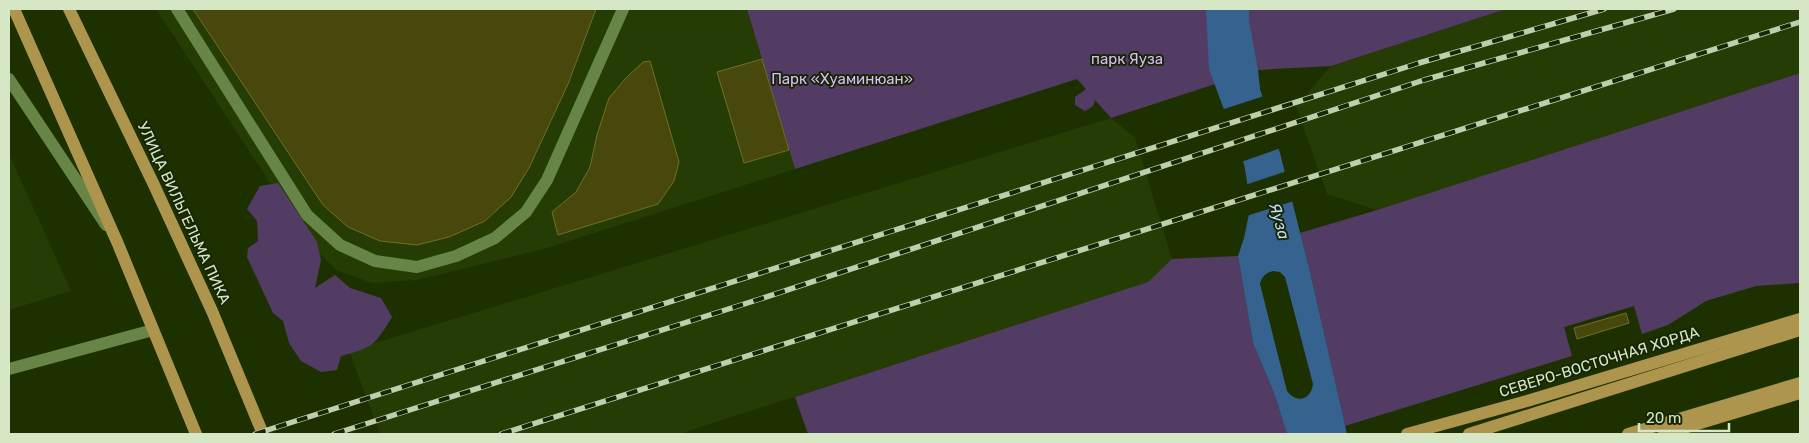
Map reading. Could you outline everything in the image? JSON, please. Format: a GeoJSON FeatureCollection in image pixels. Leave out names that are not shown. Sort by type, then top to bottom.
{"type":"FeatureCollection","features":[{"type":"Feature","properties":{"kind":"main road"},"geometry":{"type":"LineString","coordinates":[[14,9],[118,244],[196,434]]}},
{"type":"Feature","properties":{"kind":"main road","name":"УЛИЦА ВИЛЬГЕЛЬМА ПИКА"},"geometry":{"type":"LineString","coordinates":[[68,9],[154,185],[212,311],[262,434]]}},
{"type":"Feature","properties":{"kind":"main road","name":"СЕВЕРО-ВОСТОЧНАЯ ХОРДА"},"geometry":{"type":"LineString","coordinates":[[1407,434],[1527,401],[1800,319]]}},
{"type":"Feature","properties":{"kind":"main road"},"geometry":{"type":"LineString","coordinates":[[1469,434],[1800,330]]}},
{"type":"Feature","properties":{"kind":"main road"},"geometry":{"type":"LineString","coordinates":[[1628,434],[1800,383]]}},
{"type":"Feature","properties":{"kind":"main road"},"geometry":{"type":"LineString","coordinates":[[1664,434],[1800,393]]}},
{"type":"Feature","properties":{"kind":"street"},"geometry":{"type":"LineString","coordinates":[[177,9],[307,215],[340,245],[375,261],[417,267],[456,256],[495,238],[526,212],[547,180],[623,9]]}},
{"type":"Feature","properties":{"kind":"street"},"geometry":{"type":"LineString","coordinates":[[9,79],[118,244]]}},
{"type":"Feature","properties":{"kind":"street"},"geometry":{"type":"LineString","coordinates":[[9,369],[153,330]]}},
{"type":"Feature","properties":{"kind":"shaded area"},"geometry":{"type":"Polygon","coordinates":[[[156,9],[747,9],[795,169],[544,249],[417,280],[372,283],[336,270],[310,244],[156,9]]]}},
{"type":"Feature","properties":{"kind":"shaded area"},"geometry":{"type":"Polygon","coordinates":[[[1506,9],[1800,9],[1800,73],[1377,210],[1327,194],[1296,106],[1331,66],[1506,9]]]}},
{"type":"Feature","properties":{"kind":"shaded area"},"geometry":{"type":"Polygon","coordinates":[[[1111,118],[1135,138],[1172,259],[1149,282],[679,434],[380,434],[349,351],[1111,118]]]}},
{"type":"Feature","properties":{"kind":"shaded area"},"geometry":{"type":"Polygon","coordinates":[[[9,154],[71,291],[9,310],[9,154]]]}},
{"type":"Feature","properties":{"kind":"green space"},"geometry":{"type":"Polygon","coordinates":[[[747,9],[1506,9],[1331,66],[1258,70],[1111,118],[1095,100],[1093,106],[1085,111],[1075,105],[1075,97],[1086,89],[1077,79],[795,169],[747,9]]]}},
{"type":"Feature","properties":{"kind":"green space"},"geometry":{"type":"Polygon","coordinates":[[[1800,73],[1800,283],[1756,286],[1706,301],[1668,325],[1642,334],[1634,306],[1564,327],[1572,356],[1345,426],[1300,233],[1377,210],[1800,73]]]}},
{"type":"Feature","properties":{"kind":"green space"},"geometry":{"type":"Polygon","coordinates":[[[278,183],[317,242],[321,260],[315,288],[335,275],[350,288],[381,298],[392,317],[377,340],[372,344],[341,356],[337,370],[321,372],[301,361],[289,343],[283,321],[273,313],[247,257],[248,248],[258,241],[257,221],[247,209],[260,186],[278,183]]]}},
{"type":"Feature","properties":{"kind":"green space"},"geometry":{"type":"Polygon","coordinates":[[[1238,256],[1253,343],[1274,393],[1287,434],[808,434],[795,397],[1148,282],[1172,259],[1238,256]]]}},
{"type":"Feature","properties":{"kind":"water","name":"Яуза"},"geometry":{"type":"Polygon","coordinates":[[[1206,9],[1249,9],[1249,21],[1260,89],[1280,153],[1311,276],[1347,434],[1287,434],[1274,393],[1253,343],[1238,256],[1249,214],[1244,164],[1209,69],[1206,9]],[[1273,271],[1266,274],[1260,284],[1287,391],[1299,399],[1310,394],[1313,384],[1285,277],[1280,272],[1273,271]]]}},
{"type":"Feature","properties":{"kind":"pier"},"geometry":{"type":"Polygon","coordinates":[[[1264,96],[1281,148],[1241,162],[1221,110],[1264,96]]]}},
{"type":"Feature","properties":{"kind":"pier"},"geometry":{"type":"Polygon","coordinates":[[[1287,171],[1294,201],[1246,216],[1245,185],[1287,171]]]}},
{"type":"Feature","properties":{"kind":"building"},"geometry":{"type":"Polygon","coordinates":[[[193,9],[596,9],[568,84],[529,168],[511,197],[485,221],[449,237],[417,245],[380,241],[348,227],[323,205],[193,9]]]}},
{"type":"Feature","properties":{"kind":"building"},"geometry":{"type":"Polygon","coordinates":[[[762,59],[789,150],[744,163],[717,72],[762,59]]]}},
{"type":"Feature","properties":{"kind":"building"},"geometry":{"type":"Polygon","coordinates":[[[650,61],[679,162],[674,181],[658,204],[558,235],[552,212],[576,192],[590,167],[597,135],[609,98],[643,62],[650,61]]]}},
{"type":"Feature","properties":{"kind":"building"},"geometry":{"type":"Polygon","coordinates":[[[1626,313],[1629,323],[1577,339],[1574,328],[1626,313]]]}},
{"type":"Feature","properties":{"kind":"railway"},"geometry":{"type":"LineString","coordinates":[[255,434],[1419,63],[1604,9]]}},
{"type":"Feature","properties":{"kind":"railway"},"geometry":{"type":"LineString","coordinates":[[334,434],[760,299],[1424,80],[1674,9]]}},
{"type":"Feature","properties":{"kind":"railway"},"geometry":{"type":"LineString","coordinates":[[501,434],[1800,22]]}},
{"type":"Feature","properties":{"kind":"park label","name":"парк Яуза"},"geometry":{"type":"Point","coordinates":[1127,59]}},
{"type":"Feature","properties":{"kind":"park label","name":"Парк «Хуаминюан»"},"geometry":{"type":"Point","coordinates":[842,79]}}]}
